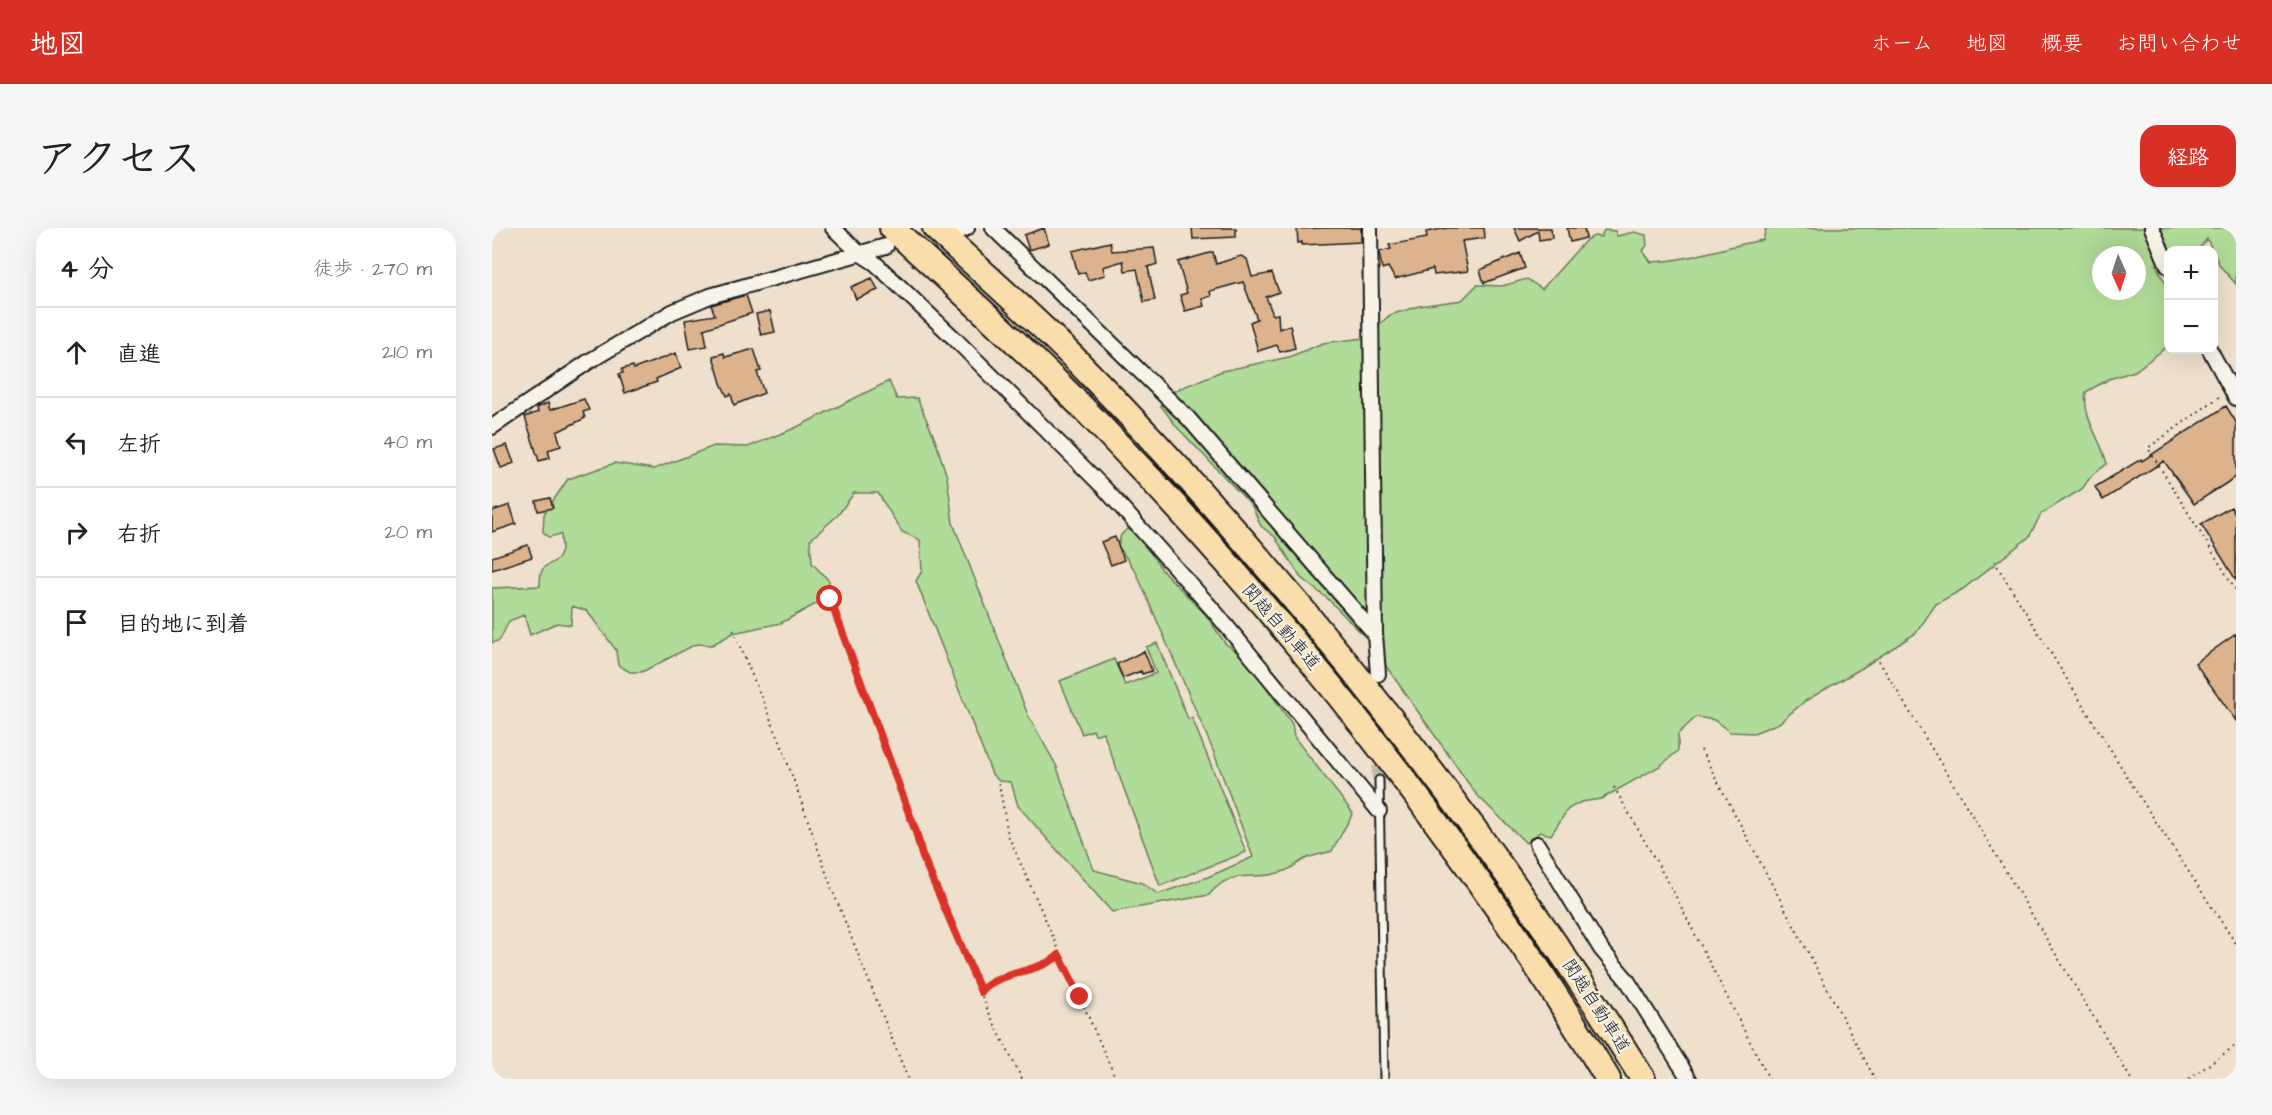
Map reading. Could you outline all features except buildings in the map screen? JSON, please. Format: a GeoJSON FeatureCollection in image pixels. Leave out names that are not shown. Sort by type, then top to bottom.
{"type":"FeatureCollection","features":[{"type":"Feature","properties":{"kind":"highway","name":"関越自動車道"},"geometry":{"type":"LineString","coordinates":[[935,228],[1072,356],[1176,465],[1327,640],[1420,755],[1490,850],[1552,938],[1643,1079]]}},
{"type":"Feature","properties":{"kind":"highway","name":"関越自動車道"},"geometry":{"type":"LineString","coordinates":[[889,237],[1111,436],[1327,681],[1486,895],[1580,1032],[1608,1079]]}},
{"type":"Feature","properties":{"kind":"street"},"geometry":{"type":"LineString","coordinates":[[833,228],[858,252],[875,263],[955,339],[1105,489],[1215,612],[1379,811]]}},
{"type":"Feature","properties":{"kind":"street"},"geometry":{"type":"LineString","coordinates":[[993,228],[1188,418],[1375,634]]}},
{"type":"Feature","properties":{"kind":"street"},"geometry":{"type":"LineString","coordinates":[[1370,228],[1375,634],[1378,674]]}},
{"type":"Feature","properties":{"kind":"street"},"geometry":{"type":"LineString","coordinates":[[2152,228],[2164,255]]}},
{"type":"Feature","properties":{"kind":"street"},"geometry":{"type":"LineString","coordinates":[[492,427],[588,362],[672,312],[710,296],[858,252],[889,237]]}},
{"type":"Feature","properties":{"kind":"street"},"geometry":{"type":"LineString","coordinates":[[2212,354],[2233,394]]}},
{"type":"Feature","properties":{"kind":"street"},"geometry":{"type":"LineString","coordinates":[[1537,844],[1601,949],[1627,980],[1689,1079]]}},
{"type":"Feature","properties":{"kind":"lane"},"geometry":{"type":"LineString","coordinates":[[1379,780],[1384,1079]]}},
{"type":"Feature","properties":{"kind":"path"},"geometry":{"type":"LineString","coordinates":[[2233,394],[2148,448],[2236,590]]}},
{"type":"Feature","properties":{"kind":"path"},"geometry":{"type":"LineString","coordinates":[[1994,561],[2141,799],[2236,944]]}},
{"type":"Feature","properties":{"kind":"path"},"geometry":{"type":"LineString","coordinates":[[830,599],[916,832],[922,855],[981,992],[1022,1079]]}},
{"type":"Feature","properties":{"kind":"path"},"geometry":{"type":"LineString","coordinates":[[733,630],[782,744],[832,889],[908,1079]]}},
{"type":"Feature","properties":{"kind":"path"},"geometry":{"type":"LineString","coordinates":[[1879,661],[2131,1079]]}},
{"type":"Feature","properties":{"kind":"path"},"geometry":{"type":"LineString","coordinates":[[1701,750],[1875,1079]]}},
{"type":"Feature","properties":{"kind":"path"},"geometry":{"type":"LineString","coordinates":[[999,783],[1008,835],[1059,955],[1116,1079]]}},
{"type":"Feature","properties":{"kind":"path"},"geometry":{"type":"LineString","coordinates":[[1614,787],[1673,891],[1769,1079]]}},
{"type":"Feature","properties":{"kind":"path"},"geometry":{"type":"LineString","coordinates":[[981,992],[989,984],[1038,967],[1059,955]]}},
{"type":"Feature","properties":{"kind":"path"},"geometry":{"type":"LineString","coordinates":[[2189,1079],[2236,1045]]}},
{"type":"Feature","properties":{"kind":"green space"},"geometry":{"type":"Polygon","coordinates":[[[1766,228],[2236,228],[2236,284],[2218,262],[2218,246],[2210,246],[2207,239],[2201,246],[2164,246],[2164,264],[2156,265],[2164,280],[2164,349],[2135,371],[2109,379],[2086,392],[2089,420],[2107,464],[2092,475],[2082,489],[2041,514],[2029,537],[1963,589],[1936,604],[1916,633],[1805,701],[1779,723],[1754,733],[1730,732],[1714,720],[1696,717],[1678,734],[1678,751],[1660,766],[1601,799],[1581,802],[1568,809],[1551,835],[1540,832],[1526,843],[1476,794],[1367,639],[1328,599],[1301,578],[1275,537],[1261,526],[1252,506],[1176,426],[1161,406],[1169,393],[1222,371],[1289,357],[1323,343],[1364,338],[1390,315],[1419,306],[1462,300],[1477,285],[1502,286],[1527,279],[1542,289],[1586,240],[1594,236],[1601,237],[1604,230],[1615,231],[1617,236],[1634,232],[1646,235],[1647,245],[1643,251],[1651,262],[1679,259],[1763,240],[1766,228]]]}},
{"type":"Feature","properties":{"kind":"green space"},"geometry":{"type":"Polygon","coordinates":[[[889,381],[897,399],[917,398],[935,439],[947,477],[953,523],[1028,715],[1056,765],[1094,870],[1142,883],[1158,894],[1208,877],[1253,857],[1212,748],[1136,572],[1118,546],[1121,535],[1127,529],[1138,533],[1162,570],[1206,615],[1225,643],[1247,660],[1292,724],[1294,737],[1353,813],[1332,851],[1308,858],[1288,870],[1274,874],[1236,877],[1227,880],[1209,895],[1112,912],[1018,806],[1011,782],[999,781],[992,774],[916,581],[922,571],[920,540],[902,532],[878,493],[854,493],[838,515],[810,540],[812,563],[829,581],[827,598],[781,623],[733,633],[712,645],[696,644],[642,672],[630,672],[618,665],[616,650],[587,611],[572,606],[571,625],[557,623],[530,635],[524,615],[509,621],[500,640],[492,643],[492,588],[540,586],[542,570],[559,558],[562,550],[561,534],[549,537],[543,532],[544,514],[568,479],[615,463],[654,469],[714,446],[748,447],[795,428],[889,381]]]}},
{"type":"Feature","properties":{"kind":"green space"},"geometry":{"type":"Polygon","coordinates":[[[1157,643],[1188,719],[1192,718],[1246,852],[1160,886],[1103,732],[1095,735],[1093,730],[1082,734],[1060,681],[1114,659],[1125,685],[1156,673],[1146,647],[1157,643]]]}},
{"type":"Feature","properties":{"kind":"tunnel"},"geometry":{"type":"LineString","coordinates":[[1378,703],[1379,780]]}},
{"type":"Feature","properties":{"kind":"route"},"geometry":{"type":"LineString","coordinates":[[830,599],[916,832],[922,855],[981,992],[989,984],[1038,967],[1059,955],[1080,997]]}}]}
